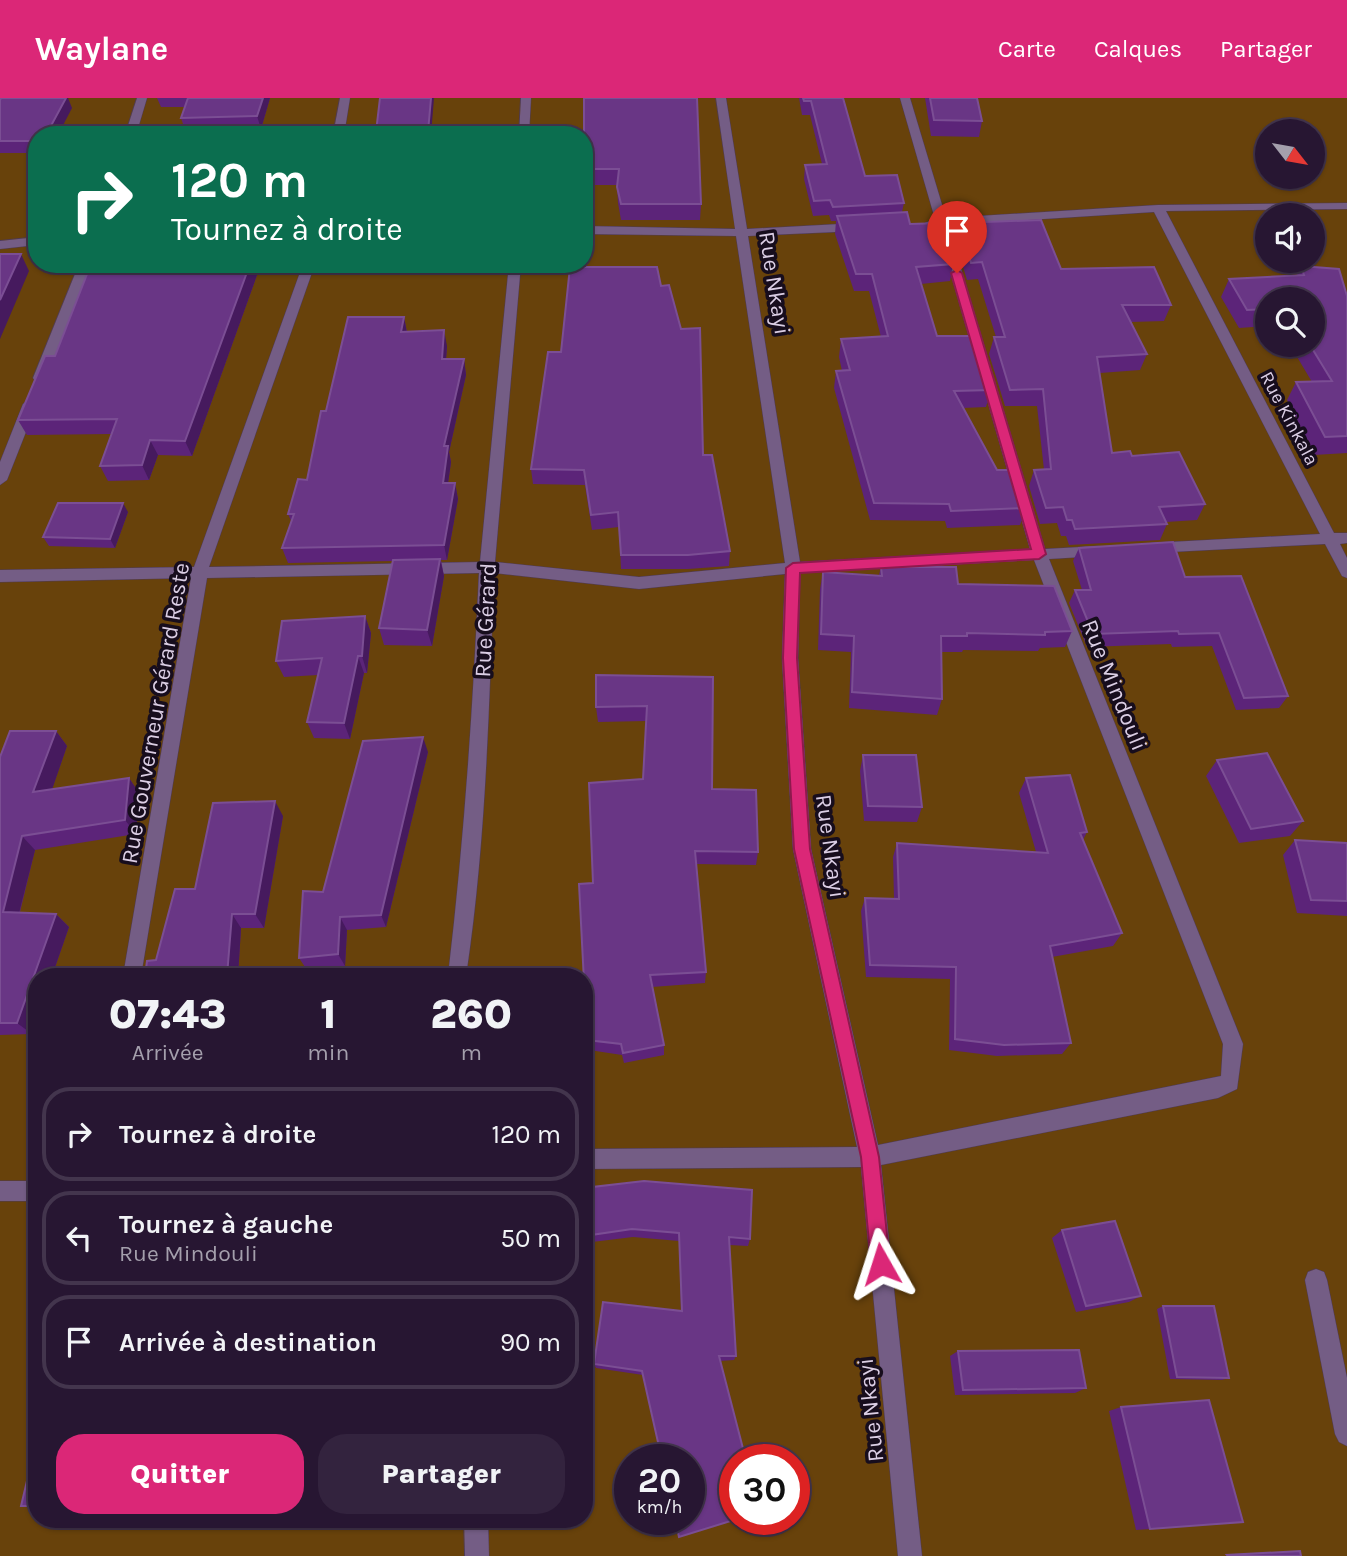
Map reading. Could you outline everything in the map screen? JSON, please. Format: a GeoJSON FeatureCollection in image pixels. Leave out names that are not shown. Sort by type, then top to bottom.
{"type":"FeatureCollection","features":[{"type":"Feature","properties":{"kind":"street"},"geometry":{"type":"LineString","coordinates":[[133,126],[142,98]]}},
{"type":"Feature","properties":{"kind":"street"},"geometry":{"type":"LineString","coordinates":[[340,126],[345,98]]}},
{"type":"Feature","properties":{"kind":"street"},"geometry":{"type":"LineString","coordinates":[[524,126],[526,98]]}},
{"type":"Feature","properties":{"kind":"street","name":"Rue Nkayi"},"geometry":{"type":"LineString","coordinates":[[721,98],[793,568],[790,658],[802,849],[870,1157],[909,1556]]}},
{"type":"Feature","properties":{"kind":"street","name":"Rue Mindouli"},"geometry":{"type":"LineString","coordinates":[[870,1157],[1218,1088],[1230,1082],[1233,1044],[1039,554],[905,98]]}},
{"type":"Feature","properties":{"kind":"street"},"geometry":{"type":"LineString","coordinates":[[915,224],[1158,208],[1347,206]]}},
{"type":"Feature","properties":{"kind":"street","name":"Rue Kinkala"},"geometry":{"type":"LineString","coordinates":[[1158,208],[1347,572]]}},
{"type":"Feature","properties":{"kind":"street"},"geometry":{"type":"LineString","coordinates":[[593,230],[743,233],[875,226]]}},
{"type":"Feature","properties":{"kind":"street"},"geometry":{"type":"LineString","coordinates":[[0,245],[28,242]]}},
{"type":"Feature","properties":{"kind":"street"},"geometry":{"type":"LineString","coordinates":[[0,480],[81,273]]}},
{"type":"Feature","properties":{"kind":"street","name":"Rue Gouverneur Gérard Reste"},"geometry":{"type":"LineString","coordinates":[[133,968],[200,572],[306,273]]}},
{"type":"Feature","properties":{"kind":"street","name":"Rue Gérard"},"geometry":{"type":"LineString","coordinates":[[458,968],[467,892],[479,736],[487,568],[514,273]]}},
{"type":"Feature","properties":{"kind":"street"},"geometry":{"type":"LineString","coordinates":[[1136,549],[1347,538]]}},
{"type":"Feature","properties":{"kind":"street"},"geometry":{"type":"LineString","coordinates":[[0,576],[487,568],[639,583],[793,568],[1108,550]]}},
{"type":"Feature","properties":{"kind":"street"},"geometry":{"type":"LineString","coordinates":[[593,1158],[870,1157]]}},
{"type":"Feature","properties":{"kind":"street"},"geometry":{"type":"LineString","coordinates":[[0,1191],[28,1191]]}},
{"type":"Feature","properties":{"kind":"street"},"geometry":{"type":"LineString","coordinates":[[1316,1280],[1347,1434]]}},
{"type":"Feature","properties":{"kind":"street"},"geometry":{"type":"LineString","coordinates":[[476,1528],[477,1556]]}},
{"type":"Feature","properties":{"kind":"shaded area"},"geometry":{"type":"Polygon","coordinates":[[[0,98],[1347,98],[1347,1556],[0,1556],[0,98]]]}},
{"type":"Feature","properties":{"kind":"building"},"geometry":{"type":"Polygon","coordinates":[[[66,98],[51,126],[28,126],[28,141],[0,141],[0,100],[66,98]]]}},
{"type":"Feature","properties":{"kind":"building"},"geometry":{"type":"Polygon","coordinates":[[[188,98],[263,98],[257,116],[181,118],[188,98]]]}},
{"type":"Feature","properties":{"kind":"building"},"geometry":{"type":"Polygon","coordinates":[[[380,98],[431,98],[429,126],[377,126],[380,98]]]}},
{"type":"Feature","properties":{"kind":"building"},"geometry":{"type":"Polygon","coordinates":[[[584,98],[697,98],[701,204],[621,204],[617,187],[619,169],[593,169],[593,126],[584,126],[584,98]]]}},
{"type":"Feature","properties":{"kind":"building"},"geometry":{"type":"Polygon","coordinates":[[[803,98],[843,98],[865,176],[897,175],[904,203],[833,207],[830,200],[814,201],[805,165],[827,164],[811,101],[804,101],[803,98]]]}},
{"type":"Feature","properties":{"kind":"building"},"geometry":{"type":"Polygon","coordinates":[[[930,98],[977,98],[982,121],[934,120],[930,98]]]}},
{"type":"Feature","properties":{"kind":"building"},"geometry":{"type":"Polygon","coordinates":[[[907,212],[910,224],[941,223],[953,264],[916,267],[937,336],[975,336],[991,390],[954,391],[997,470],[1014,470],[1026,508],[951,511],[949,504],[874,503],[836,371],[850,370],[841,339],[888,336],[872,274],[856,274],[837,216],[907,212]]]}},
{"type":"Feature","properties":{"kind":"building"},"geometry":{"type":"Polygon","coordinates":[[[1041,220],[1061,269],[1154,267],[1171,305],[1122,305],[1147,354],[1097,357],[1112,453],[1130,451],[1132,456],[1179,452],[1205,504],[1159,507],[1167,524],[1075,529],[1072,520],[1067,520],[1063,507],[1046,508],[1034,470],[1051,469],[1043,389],[1010,390],[994,337],[1005,337],[982,262],[971,263],[959,223],[1041,220]]]}},
{"type":"Feature","properties":{"kind":"building"},"geometry":{"type":"Polygon","coordinates":[[[0,254],[21,254],[0,300],[0,254]]]}},
{"type":"Feature","properties":{"kind":"building"},"geometry":{"type":"Polygon","coordinates":[[[593,267],[657,267],[661,286],[669,285],[681,329],[700,328],[703,455],[712,455],[730,551],[688,555],[621,555],[618,512],[591,515],[584,470],[531,469],[548,352],[561,352],[569,273],[593,273],[593,267]]]}},
{"type":"Feature","properties":{"kind":"building"},"geometry":{"type":"Polygon","coordinates":[[[1325,268],[1339,269],[1347,296],[1347,436],[1325,437],[1296,382],[1332,381],[1317,357],[1325,357],[1325,287],[1255,287],[1255,310],[1247,310],[1229,279],[1304,275],[1303,273],[1325,273],[1325,268]]]}},
{"type":"Feature","properties":{"kind":"building"},"geometry":{"type":"Polygon","coordinates":[[[87,273],[247,273],[185,441],[150,440],[142,465],[100,466],[117,419],[18,420],[45,356],[55,356],[87,273]]]}},
{"type":"Feature","properties":{"kind":"building"},"geometry":{"type":"Polygon","coordinates":[[[348,317],[404,317],[401,332],[444,330],[442,359],[464,359],[444,446],[448,446],[443,483],[455,483],[444,545],[282,548],[294,514],[288,514],[298,479],[307,480],[321,411],[326,411],[348,317]]]}},
{"type":"Feature","properties":{"kind":"building"},"geometry":{"type":"Polygon","coordinates":[[[58,503],[123,503],[110,539],[43,537],[58,503]]]}},
{"type":"Feature","properties":{"kind":"building"},"geometry":{"type":"Polygon","coordinates":[[[1173,542],[1185,577],[1241,576],[1288,696],[1244,698],[1219,633],[1179,634],[1178,631],[1093,634],[1075,590],[1091,590],[1079,548],[1173,542]]]}},
{"type":"Feature","properties":{"kind":"building"},"geometry":{"type":"Polygon","coordinates":[[[440,559],[427,630],[379,628],[393,560],[440,559]]]}},
{"type":"Feature","properties":{"kind":"building"},"geometry":{"type":"Polygon","coordinates":[[[881,567],[956,567],[958,584],[1054,586],[1072,631],[1045,632],[1045,635],[967,633],[967,636],[941,636],[942,699],[852,692],[854,636],[821,634],[823,572],[882,576],[881,567]]]}},
{"type":"Feature","properties":{"kind":"building"},"geometry":{"type":"Polygon","coordinates":[[[365,616],[362,656],[358,656],[344,723],[307,722],[322,658],[276,661],[282,621],[365,616]]]}},
{"type":"Feature","properties":{"kind":"building"},"geometry":{"type":"Polygon","coordinates":[[[596,675],[713,677],[712,789],[756,790],[758,852],[695,851],[706,972],[650,975],[664,1045],[623,1053],[621,1044],[593,1041],[593,968],[583,968],[579,884],[593,883],[589,783],[643,779],[647,706],[596,707],[596,675]]]}},
{"type":"Feature","properties":{"kind":"building"},"geometry":{"type":"Polygon","coordinates":[[[10,731],[56,731],[33,792],[129,778],[125,820],[22,836],[3,912],[56,914],[37,968],[28,968],[28,992],[17,1023],[0,1023],[0,757],[10,731]]]}},
{"type":"Feature","properties":{"kind":"building"},"geometry":{"type":"Polygon","coordinates":[[[423,737],[381,915],[340,917],[338,954],[299,958],[303,891],[323,892],[363,741],[423,737]]]}},
{"type":"Feature","properties":{"kind":"building"},"geometry":{"type":"Polygon","coordinates":[[[1267,753],[1303,821],[1251,829],[1217,760],[1267,753]]]}},
{"type":"Feature","properties":{"kind":"building"},"geometry":{"type":"Polygon","coordinates":[[[863,755],[916,755],[922,807],[868,806],[863,755]]]}},
{"type":"Feature","properties":{"kind":"building"},"geometry":{"type":"Polygon","coordinates":[[[1070,775],[1087,832],[1080,833],[1122,933],[1050,946],[1071,1043],[1004,1045],[955,1039],[956,967],[870,965],[865,898],[899,899],[897,843],[1048,853],[1026,778],[1070,775]]]}},
{"type":"Feature","properties":{"kind":"building"},"geometry":{"type":"Polygon","coordinates":[[[275,801],[255,914],[232,914],[228,968],[146,968],[147,961],[156,960],[175,889],[195,889],[213,803],[275,801]]]}},
{"type":"Feature","properties":{"kind":"building"},"geometry":{"type":"Polygon","coordinates":[[[1295,840],[1347,843],[1347,901],[1311,900],[1295,840]]]}},
{"type":"Feature","properties":{"kind":"building"},"geometry":{"type":"Polygon","coordinates":[[[644,1181],[752,1190],[750,1239],[729,1237],[736,1356],[719,1356],[742,1444],[719,1444],[719,1525],[705,1529],[705,1444],[658,1444],[642,1371],[594,1364],[603,1302],[682,1311],[679,1233],[632,1229],[593,1235],[593,1187],[644,1181]]]}},
{"type":"Feature","properties":{"kind":"building"},"geometry":{"type":"Polygon","coordinates":[[[1115,1221],[1141,1296],[1086,1306],[1062,1230],[1115,1221]]]}},
{"type":"Feature","properties":{"kind":"building"},"geometry":{"type":"Polygon","coordinates":[[[1163,1306],[1214,1306],[1229,1378],[1177,1377],[1163,1306]]]}},
{"type":"Feature","properties":{"kind":"building"},"geometry":{"type":"Polygon","coordinates":[[[1079,1350],[1086,1388],[963,1390],[958,1351],[1079,1350]]]}},
{"type":"Feature","properties":{"kind":"building"},"geometry":{"type":"Polygon","coordinates":[[[1209,1400],[1243,1522],[1150,1529],[1121,1407],[1209,1400]]]}},
{"type":"Feature","properties":{"kind":"building"},"geometry":{"type":"Polygon","coordinates":[[[28,1477],[28,1506],[21,1506],[28,1477]]]}},
{"type":"Feature","properties":{"kind":"building"},"geometry":{"type":"Polygon","coordinates":[[[1300,1551],[1301,1556],[1227,1555],[1300,1551]]]}},
{"type":"Feature","properties":{"kind":"route"},"geometry":{"type":"LineString","coordinates":[[881,1264],[870,1157],[802,849],[790,658],[793,568],[1039,554],[957,273]]}}]}
